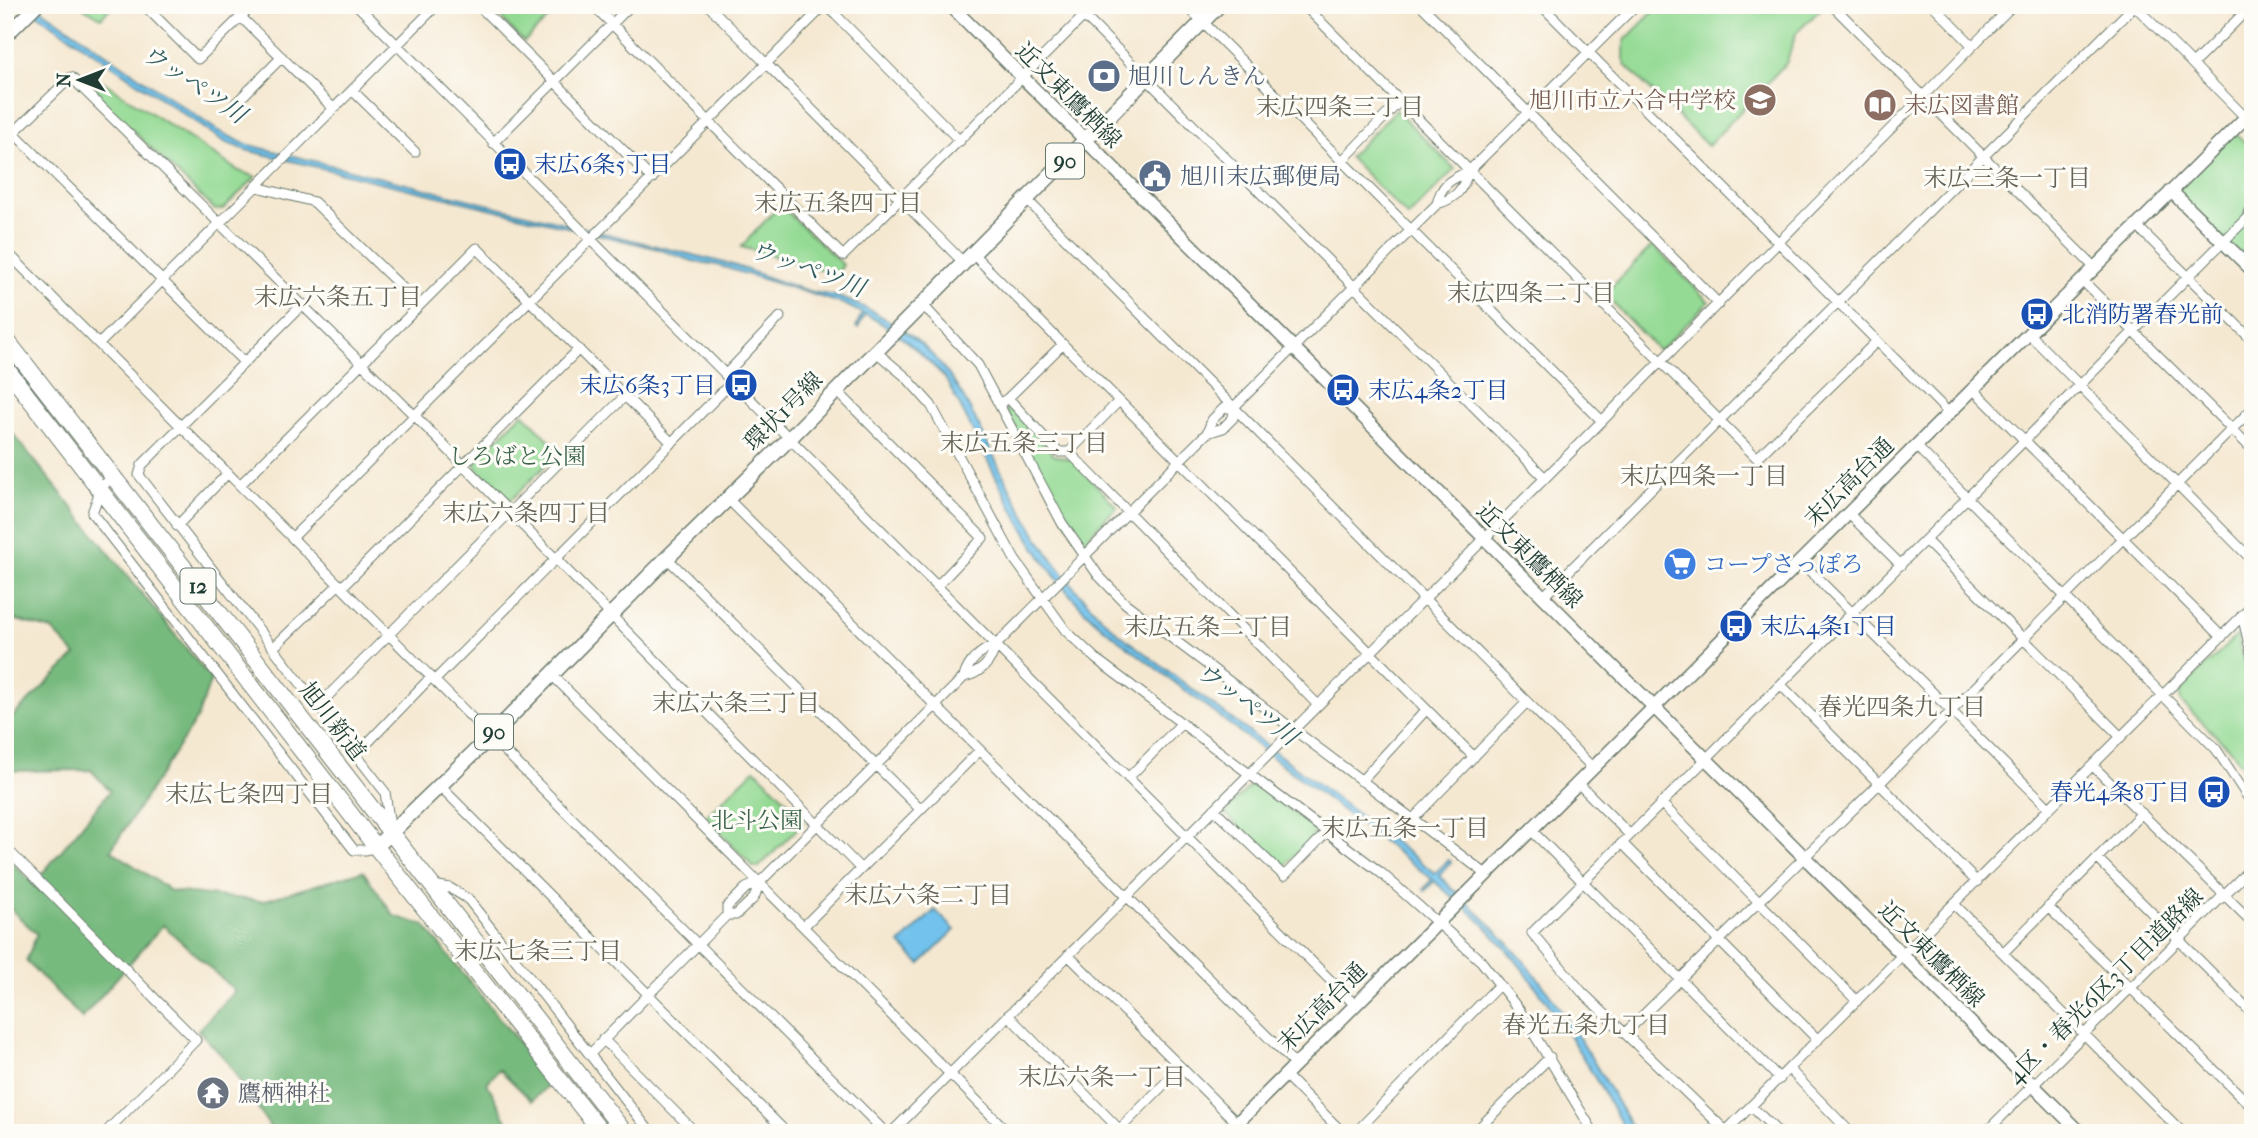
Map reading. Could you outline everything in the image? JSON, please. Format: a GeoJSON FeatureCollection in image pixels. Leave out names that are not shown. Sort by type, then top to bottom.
{"type":"FeatureCollection","features":[{"type":"Feature","properties":{"kind":"highway","name":"旭川新道"},"geometry":{"type":"LineString","coordinates":[[5,338],[107,482],[376,847],[602,1133]]}},
{"type":"Feature","properties":{"kind":"highway","name":"旭川新道"},"geometry":{"type":"LineString","coordinates":[[5,367],[107,482],[294,708],[625,1133]]}},
{"type":"Feature","properties":{"kind":"main road","name":"環状1号線"},"geometry":{"type":"LineString","coordinates":[[376,847],[789,439],[1219,5]]}},
{"type":"Feature","properties":{"kind":"street"},"geometry":{"type":"LineString","coordinates":[[6,35],[37,5]]}},
{"type":"Feature","properties":{"kind":"street"},"geometry":{"type":"LineString","coordinates":[[148,6],[198,59],[253,5]]}},
{"type":"Feature","properties":{"kind":"street"},"geometry":{"type":"LineString","coordinates":[[357,5],[1355,1005]]}},
{"type":"Feature","properties":{"kind":"street"},"geometry":{"type":"LineString","coordinates":[[99,344],[437,5]]}},
{"type":"Feature","properties":{"kind":"street"},"geometry":{"type":"LineString","coordinates":[[478,5],[652,179]]}},
{"type":"Feature","properties":{"kind":"street"},"geometry":{"type":"LineString","coordinates":[[593,5],[843,256],[1095,5]]}},
{"type":"Feature","properties":{"kind":"street"},"geometry":{"type":"LineString","coordinates":[[493,143],[631,5]]}},
{"type":"Feature","properties":{"kind":"street"},"geometry":{"type":"LineString","coordinates":[[708,5],[901,198],[1063,344],[1474,757]]}},
{"type":"Feature","properties":{"kind":"street"},"geometry":{"type":"LineString","coordinates":[[293,537],[825,5],[960,141]]}},
{"type":"Feature","properties":{"kind":"street","name":"近文東鷹栖線"},"geometry":{"type":"LineString","coordinates":[[950,5],[2081,1133]]}},
{"type":"Feature","properties":{"kind":"street"},"geometry":{"type":"LineString","coordinates":[[1073,5],[1545,478]]}},
{"type":"Feature","properties":{"kind":"street"},"geometry":{"type":"LineString","coordinates":[[1186,5],[1602,421]]}},
{"type":"Feature","properties":{"kind":"street"},"geometry":{"type":"LineString","coordinates":[[1304,5],[1757,458],[1877,341]]}},
{"type":"Feature","properties":{"kind":"street"},"geometry":{"type":"LineString","coordinates":[[1421,5],[1719,304]]}},
{"type":"Feature","properties":{"kind":"street"},"geometry":{"type":"LineString","coordinates":[[1541,5],[1948,412]]}},
{"type":"Feature","properties":{"kind":"street"},"geometry":{"type":"LineString","coordinates":[[1437,204],[1440,191],[1453,178],[1469,171],[1636,5]]}},
{"type":"Feature","properties":{"kind":"street"},"geometry":{"type":"LineString","coordinates":[[1832,5],[2094,267]]}},
{"type":"Feature","properties":{"kind":"street"},"geometry":{"type":"LineString","coordinates":[[1933,5],[1972,45]]}},
{"type":"Feature","properties":{"kind":"street"},"geometry":{"type":"LineString","coordinates":[[891,1133],[1719,304],[2013,5]]}},
{"type":"Feature","properties":{"kind":"street"},"geometry":{"type":"LineString","coordinates":[[1543,597],[2134,5],[2193,64],[2249,113]]}},
{"type":"Feature","properties":{"kind":"street"},"geometry":{"type":"LineString","coordinates":[[2193,64],[2252,5]]}},
{"type":"Feature","properties":{"kind":"street"},"geometry":{"type":"LineString","coordinates":[[241,18],[334,108]]}},
{"type":"Feature","properties":{"kind":"street"},"geometry":{"type":"LineString","coordinates":[[236,103],[282,57]]}},
{"type":"Feature","properties":{"kind":"street"},"geometry":{"type":"LineString","coordinates":[[5,141],[71,77],[220,221],[463,464],[861,869]]}},
{"type":"Feature","properties":{"kind":"street"},"geometry":{"type":"LineString","coordinates":[[353,90],[415,152]]}},
{"type":"Feature","properties":{"kind":"street"},"geometry":{"type":"LineString","coordinates":[[1343,160],[1399,102]]}},
{"type":"Feature","properties":{"kind":"street","name":"末広高台通"},"geometry":{"type":"LineString","coordinates":[[1227,1133],[2249,113]]}},
{"type":"Feature","properties":{"kind":"street"},"geometry":{"type":"LineString","coordinates":[[13,133],[244,362]]}},
{"type":"Feature","properties":{"kind":"street"},"geometry":{"type":"LineString","coordinates":[[590,1054],[727,915],[736,915],[754,898],[760,881],[964,677],[967,665],[984,650],[996,645],[1180,462],[1207,433],[1212,420],[1224,408],[1234,407],[1437,204],[1451,200],[1462,191],[1469,171]]}},
{"type":"Feature","properties":{"kind":"street"},"geometry":{"type":"LineString","coordinates":[[257,187],[314,202],[419,304]]}},
{"type":"Feature","properties":{"kind":"street"},"geometry":{"type":"LineString","coordinates":[[2171,191],[2253,271]]}},
{"type":"Feature","properties":{"kind":"street"},"geometry":{"type":"LineString","coordinates":[[1027,200],[1592,767]]}},
{"type":"Feature","properties":{"kind":"street"},"geometry":{"type":"LineString","coordinates":[[2252,214],[1532,933],[1583,992],[1725,1132],[2253,605]]}},
{"type":"Feature","properties":{"kind":"street"},"geometry":{"type":"LineString","coordinates":[[2136,225],[2253,341]]}},
{"type":"Feature","properties":{"kind":"street"},"geometry":{"type":"LineString","coordinates":[[240,485],[477,248],[672,443]]}},
{"type":"Feature","properties":{"kind":"street"},"geometry":{"type":"LineString","coordinates":[[5,250],[886,1133]]}},
{"type":"Feature","properties":{"kind":"street"},"geometry":{"type":"LineString","coordinates":[[2081,280],[2253,450]]}},
{"type":"Feature","properties":{"kind":"street"},"geometry":{"type":"LineString","coordinates":[[303,304],[142,465],[139,475],[385,792],[391,834]]}},
{"type":"Feature","properties":{"kind":"street"},"geometry":{"type":"LineString","coordinates":[[922,304],[978,366],[1081,559],[1125,603],[1289,734],[1361,781],[1486,874]]}},
{"type":"Feature","properties":{"kind":"street"},"geometry":{"type":"LineString","coordinates":[[725,375],[780,317]]}},
{"type":"Feature","properties":{"kind":"street"},"geometry":{"type":"LineString","coordinates":[[2028,333],[2253,561]]}},
{"type":"Feature","properties":{"kind":"street"},"geometry":{"type":"LineString","coordinates":[[999,404],[1063,344]]}},
{"type":"Feature","properties":{"kind":"street"},"geometry":{"type":"LineString","coordinates":[[879,347],[932,405],[995,527],[1045,596],[1066,631],[1096,659],[1380,872],[1481,961],[1550,1057],[1591,1131]]}},
{"type":"Feature","properties":{"kind":"street"},"geometry":{"type":"LineString","coordinates":[[273,648],[579,349]]}},
{"type":"Feature","properties":{"kind":"street"},"geometry":{"type":"LineString","coordinates":[[356,755],[732,382]]}},
{"type":"Feature","properties":{"kind":"street"},"geometry":{"type":"LineString","coordinates":[[1972,388],[2222,637]]}},
{"type":"Feature","properties":{"kind":"street"},"geometry":{"type":"LineString","coordinates":[[836,390],[983,538]]}},
{"type":"Feature","properties":{"kind":"street"},"geometry":{"type":"LineString","coordinates":[[318,706],[625,396]]}},
{"type":"Feature","properties":{"kind":"street"},"geometry":{"type":"LineString","coordinates":[[1008,398],[1058,452],[1069,452],[1119,401]]}},
{"type":"Feature","properties":{"kind":"street"},"geometry":{"type":"LineString","coordinates":[[1625,1033],[2253,408]]}},
{"type":"Feature","properties":{"kind":"street"},"geometry":{"type":"LineString","coordinates":[[1916,445],[2216,749],[2253,805]]}},
{"type":"Feature","properties":{"kind":"street"},"geometry":{"type":"LineString","coordinates":[[1069,452],[1317,705]]}},
{"type":"Feature","properties":{"kind":"street"},"geometry":{"type":"LineString","coordinates":[[177,526],[228,473]]}},
{"type":"Feature","properties":{"kind":"street"},"geometry":{"type":"LineString","coordinates":[[107,482],[92,513],[100,524],[354,849],[376,847]]}},
{"type":"Feature","properties":{"kind":"street"},"geometry":{"type":"LineString","coordinates":[[727,498],[1296,1064]]}},
{"type":"Feature","properties":{"kind":"street"},"geometry":{"type":"LineString","coordinates":[[1848,513],[1901,565]]}},
{"type":"Feature","properties":{"kind":"street"},"geometry":{"type":"LineString","coordinates":[[937,586],[995,527]]}},
{"type":"Feature","properties":{"kind":"street"},"geometry":{"type":"LineString","coordinates":[[1925,540],[2121,737]]}},
{"type":"Feature","properties":{"kind":"street"},"geometry":{"type":"LineString","coordinates":[[667,558],[920,809]]}},
{"type":"Feature","properties":{"kind":"street"},"geometry":{"type":"LineString","coordinates":[[1800,561],[2049,808]]}},
{"type":"Feature","properties":{"kind":"street"},"geometry":{"type":"LineString","coordinates":[[2242,615],[2253,662]]}},
{"type":"Feature","properties":{"kind":"street"},"geometry":{"type":"LineString","coordinates":[[551,674],[1009,1133]]}},
{"type":"Feature","properties":{"kind":"street"},"geometry":{"type":"LineString","coordinates":[[1781,685],[1977,882]]}},
{"type":"Feature","properties":{"kind":"street"},"geometry":{"type":"LineString","coordinates":[[294,708],[308,693]]}},
{"type":"Feature","properties":{"kind":"street"},"geometry":{"type":"LineString","coordinates":[[1413,819],[1527,702]]}},
{"type":"Feature","properties":{"kind":"street"},"geometry":{"type":"LineString","coordinates":[[1361,781],[1426,710]]}},
{"type":"Feature","properties":{"kind":"street"},"geometry":{"type":"LineString","coordinates":[[1128,778],[1182,723]]}},
{"type":"Feature","properties":{"kind":"street"},"geometry":{"type":"LineString","coordinates":[[804,926],[981,750]]}},
{"type":"Feature","properties":{"kind":"street"},"geometry":{"type":"LineString","coordinates":[[2093,766],[2253,923]]}},
{"type":"Feature","properties":{"kind":"street"},"geometry":{"type":"LineString","coordinates":[[1577,782],[1630,835]]}},
{"type":"Feature","properties":{"kind":"street"},"geometry":{"type":"LineString","coordinates":[[440,786],[787,1133]]}},
{"type":"Feature","properties":{"kind":"street"},"geometry":{"type":"LineString","coordinates":[[1661,803],[1756,902],[1857,1001]]}},
{"type":"Feature","properties":{"kind":"street"},"geometry":{"type":"LineString","coordinates":[[1214,809],[1284,876],[1327,832]]}},
{"type":"Feature","properties":{"kind":"street"},"geometry":{"type":"LineString","coordinates":[[2003,953],[2142,813]]}},
{"type":"Feature","properties":{"kind":"street"},"geometry":{"type":"LineString","coordinates":[[1531,830],[1585,881],[1780,1079]]}},
{"type":"Feature","properties":{"kind":"street"},"geometry":{"type":"LineString","coordinates":[[1622,843],[1818,1040]]}},
{"type":"Feature","properties":{"kind":"street"},"geometry":{"type":"LineString","coordinates":[[5,847],[196,1040],[111,1130]]}},
{"type":"Feature","properties":{"kind":"street"},"geometry":{"type":"LineString","coordinates":[[2097,858],[2253,1014]]}},
{"type":"Feature","properties":{"kind":"street","name":"4区・春光6区3丁目道路線"},"geometry":{"type":"LineString","coordinates":[[1985,1133],[2253,866]]}},
{"type":"Feature","properties":{"kind":"street"},"geometry":{"type":"LineString","coordinates":[[433,885],[450,888],[468,900],[651,1133]]}},
{"type":"Feature","properties":{"kind":"street"},"geometry":{"type":"LineString","coordinates":[[1954,904],[2183,1133]]}},
{"type":"Feature","properties":{"kind":"street"},"geometry":{"type":"LineString","coordinates":[[2048,907],[2253,1108]]}},
{"type":"Feature","properties":{"kind":"street"},"geometry":{"type":"LineString","coordinates":[[1068,955],[1237,1123]]}},
{"type":"Feature","properties":{"kind":"street"},"geometry":{"type":"LineString","coordinates":[[1355,1133],[1499,985]]}},
{"type":"Feature","properties":{"kind":"street"},"geometry":{"type":"LineString","coordinates":[[1008,1015],[1118,1131],[1180,1068]]}},
{"type":"Feature","properties":{"kind":"street"},"geometry":{"type":"LineString","coordinates":[[603,1039],[696,1133]]}},
{"type":"Feature","properties":{"kind":"street"},"geometry":{"type":"LineString","coordinates":[[1474,1133],[1550,1057]]}},
{"type":"Feature","properties":{"kind":"street"},"geometry":{"type":"LineString","coordinates":[[1790,1070],[1851,1133]]}},
{"type":"Feature","properties":{"kind":"street"},"geometry":{"type":"LineString","coordinates":[[1284,1075],[1343,1133]]}},
{"type":"Feature","properties":{"kind":"street"},"geometry":{"type":"LineString","coordinates":[[1752,1107],[1779,1133]]}},
{"type":"Feature","properties":{"kind":"green space"},"geometry":{"type":"Polygon","coordinates":[[[87,5],[113,5],[101,18],[84,8],[87,5]]]}},
{"type":"Feature","properties":{"kind":"green space"},"geometry":{"type":"Polygon","coordinates":[[[505,5],[562,5],[524,42],[496,13],[505,5]]]}},
{"type":"Feature","properties":{"kind":"green space"},"geometry":{"type":"Polygon","coordinates":[[[1660,5],[1815,5],[1820,10],[1796,33],[1787,62],[1708,146],[1624,64],[1624,41],[1660,5]]]}},
{"type":"Feature","properties":{"kind":"green space"},"geometry":{"type":"Polygon","coordinates":[[[87,71],[239,171],[256,177],[223,209],[215,210],[80,80],[87,71]]]}},
{"type":"Feature","properties":{"kind":"green space"},"geometry":{"type":"Polygon","coordinates":[[[1396,110],[1455,169],[1408,217],[1349,157],[1396,110]]]}},
{"type":"Feature","properties":{"kind":"green space"},"geometry":{"type":"Polygon","coordinates":[[[2232,130],[2253,150],[2253,203],[2246,210],[2253,217],[2253,271],[2171,191],[2232,130]]]}},
{"type":"Feature","properties":{"kind":"green space"},"geometry":{"type":"Polygon","coordinates":[[[780,205],[843,265],[837,274],[741,247],[780,205]]]}},
{"type":"Feature","properties":{"kind":"green space"},"geometry":{"type":"Polygon","coordinates":[[[1653,245],[1709,302],[1659,351],[1604,294],[1653,245]]]}},
{"type":"Feature","properties":{"kind":"green space"},"geometry":{"type":"Polygon","coordinates":[[[1009,406],[1054,455],[1073,460],[1117,507],[1081,544],[1005,409],[1009,406]]]}},
{"type":"Feature","properties":{"kind":"green space","name":"しろばと公園"},"geometry":{"type":"Polygon","coordinates":[[[523,413],[560,451],[512,499],[507,499],[476,468],[475,461],[523,413]]]}},
{"type":"Feature","properties":{"kind":"green space"},"geometry":{"type":"Polygon","coordinates":[[[5,424],[211,679],[197,718],[111,850],[171,891],[262,901],[363,871],[394,916],[424,925],[551,1082],[532,1101],[499,1069],[487,1083],[509,1124],[500,1133],[274,1133],[226,1060],[198,1030],[235,991],[163,925],[82,1018],[26,961],[37,934],[5,904],[5,856],[34,884],[110,791],[91,770],[5,771],[5,724],[76,655],[52,630],[9,618],[5,604],[5,424]]]}},
{"type":"Feature","properties":{"kind":"green space"},"geometry":{"type":"Polygon","coordinates":[[[2237,635],[2253,704],[2253,784],[2233,752],[2181,702],[2179,692],[2237,635]]]}},
{"type":"Feature","properties":{"kind":"green space","name":"北斗公園"},"geometry":{"type":"Polygon","coordinates":[[[755,769],[803,817],[803,823],[759,867],[753,867],[705,817],[755,769]]]}},
{"type":"Feature","properties":{"kind":"green space"},"geometry":{"type":"Polygon","coordinates":[[[1257,785],[1317,831],[1284,867],[1279,867],[1224,812],[1250,786],[1257,785]]]}},
{"type":"Feature","properties":{"kind":"water"},"geometry":{"type":"Polygon","coordinates":[[[24,5],[35,5],[218,131],[245,144],[733,265],[809,291],[847,300],[903,330],[922,345],[948,374],[978,423],[1027,520],[1067,579],[1099,615],[1118,633],[1435,873],[1449,860],[1451,862],[1439,876],[1507,942],[1543,985],[1580,1039],[1635,1133],[1627,1133],[1580,1053],[1528,975],[1481,922],[1434,881],[1425,891],[1432,879],[1110,633],[1082,607],[1057,579],[1015,514],[945,378],[897,334],[865,314],[858,328],[856,327],[862,313],[844,304],[717,265],[246,150],[225,142],[24,5]]]}},
{"type":"Feature","properties":{"kind":"water"},"geometry":{"type":"Polygon","coordinates":[[[935,910],[955,930],[920,964],[900,944],[935,910]]]}},
{"type":"Feature","properties":{"kind":"place","name":"旭川しんきん"},"geometry":{"type":"Point","coordinates":[1104,76]}},
{"type":"Feature","properties":{"kind":"place","name":"旭川市立六合中学校"},"geometry":{"type":"Point","coordinates":[1760,100]}},
{"type":"Feature","properties":{"kind":"place","name":"末広図書館"},"geometry":{"type":"Point","coordinates":[1880,105]}},
{"type":"Feature","properties":{"kind":"place","name":"末広6条5丁目"},"geometry":{"type":"Point","coordinates":[510,164]}},
{"type":"Feature","properties":{"kind":"place","name":"旭川末広郵便局"},"geometry":{"type":"Point","coordinates":[1155,176]}},
{"type":"Feature","properties":{"kind":"place","name":"北消防署春光前"},"geometry":{"type":"Point","coordinates":[2037,314]}},
{"type":"Feature","properties":{"kind":"place","name":"末広6条3丁目"},"geometry":{"type":"Point","coordinates":[741,385]}},
{"type":"Feature","properties":{"kind":"place","name":"末広4条2丁目"},"geometry":{"type":"Point","coordinates":[1343,390]}},
{"type":"Feature","properties":{"kind":"place","name":"コープさっぽろ"},"geometry":{"type":"Point","coordinates":[1680,564]}},
{"type":"Feature","properties":{"kind":"place","name":"末広4条1丁目"},"geometry":{"type":"Point","coordinates":[1736,626]}},
{"type":"Feature","properties":{"kind":"place","name":"春光4条8丁目"},"geometry":{"type":"Point","coordinates":[2214,792]}},
{"type":"Feature","properties":{"kind":"place","name":"鷹栖神社"},"geometry":{"type":"Point","coordinates":[213,1093]}},
{"type":"Feature","properties":{"kind":"district","name":"末広四条三丁目"},"geometry":{"type":"Point","coordinates":[1340,107]}},
{"type":"Feature","properties":{"kind":"district","name":"末広三条一丁目"},"geometry":{"type":"Point","coordinates":[2007,178]}},
{"type":"Feature","properties":{"kind":"district","name":"末広五条四丁目"},"geometry":{"type":"Point","coordinates":[838,203]}},
{"type":"Feature","properties":{"kind":"district","name":"末広四条二丁目"},"geometry":{"type":"Point","coordinates":[1531,293]}},
{"type":"Feature","properties":{"kind":"district","name":"末広六条五丁目"},"geometry":{"type":"Point","coordinates":[338,297]}},
{"type":"Feature","properties":{"kind":"district","name":"末広五条三丁目"},"geometry":{"type":"Point","coordinates":[1024,443]}},
{"type":"Feature","properties":{"kind":"district","name":"末広四条一丁目"},"geometry":{"type":"Point","coordinates":[1704,476]}},
{"type":"Feature","properties":{"kind":"district","name":"末広六条四丁目"},"geometry":{"type":"Point","coordinates":[526,513]}},
{"type":"Feature","properties":{"kind":"district","name":"末広五条二丁目"},"geometry":{"type":"Point","coordinates":[1208,627]}},
{"type":"Feature","properties":{"kind":"district","name":"末広六条三丁目"},"geometry":{"type":"Point","coordinates":[736,703]}},
{"type":"Feature","properties":{"kind":"district","name":"春光四条九丁目"},"geometry":{"type":"Point","coordinates":[1902,707]}},
{"type":"Feature","properties":{"kind":"district","name":"末広七条四丁目"},"geometry":{"type":"Point","coordinates":[249,794]}},
{"type":"Feature","properties":{"kind":"district","name":"末広五条一丁目"},"geometry":{"type":"Point","coordinates":[1405,828]}},
{"type":"Feature","properties":{"kind":"district","name":"末広六条二丁目"},"geometry":{"type":"Point","coordinates":[928,895]}},
{"type":"Feature","properties":{"kind":"district","name":"末広七条三丁目"},"geometry":{"type":"Point","coordinates":[538,951]}},
{"type":"Feature","properties":{"kind":"district","name":"春光五条九丁目"},"geometry":{"type":"Point","coordinates":[1586,1025]}},
{"type":"Feature","properties":{"kind":"district","name":"末広六条一丁目"},"geometry":{"type":"Point","coordinates":[1102,1077]}},
{"type":"Feature","properties":{"kind":"water label","name":"ウッペツ川"},"geometry":{"type":"Point","coordinates":[194,84]}},
{"type":"Feature","properties":{"kind":"water label","name":"ウッペツ川"},"geometry":{"type":"Point","coordinates":[808,269]}},
{"type":"Feature","properties":{"kind":"water label","name":"ウッペツ川"},"geometry":{"type":"Point","coordinates":[1247,704]}}]}
